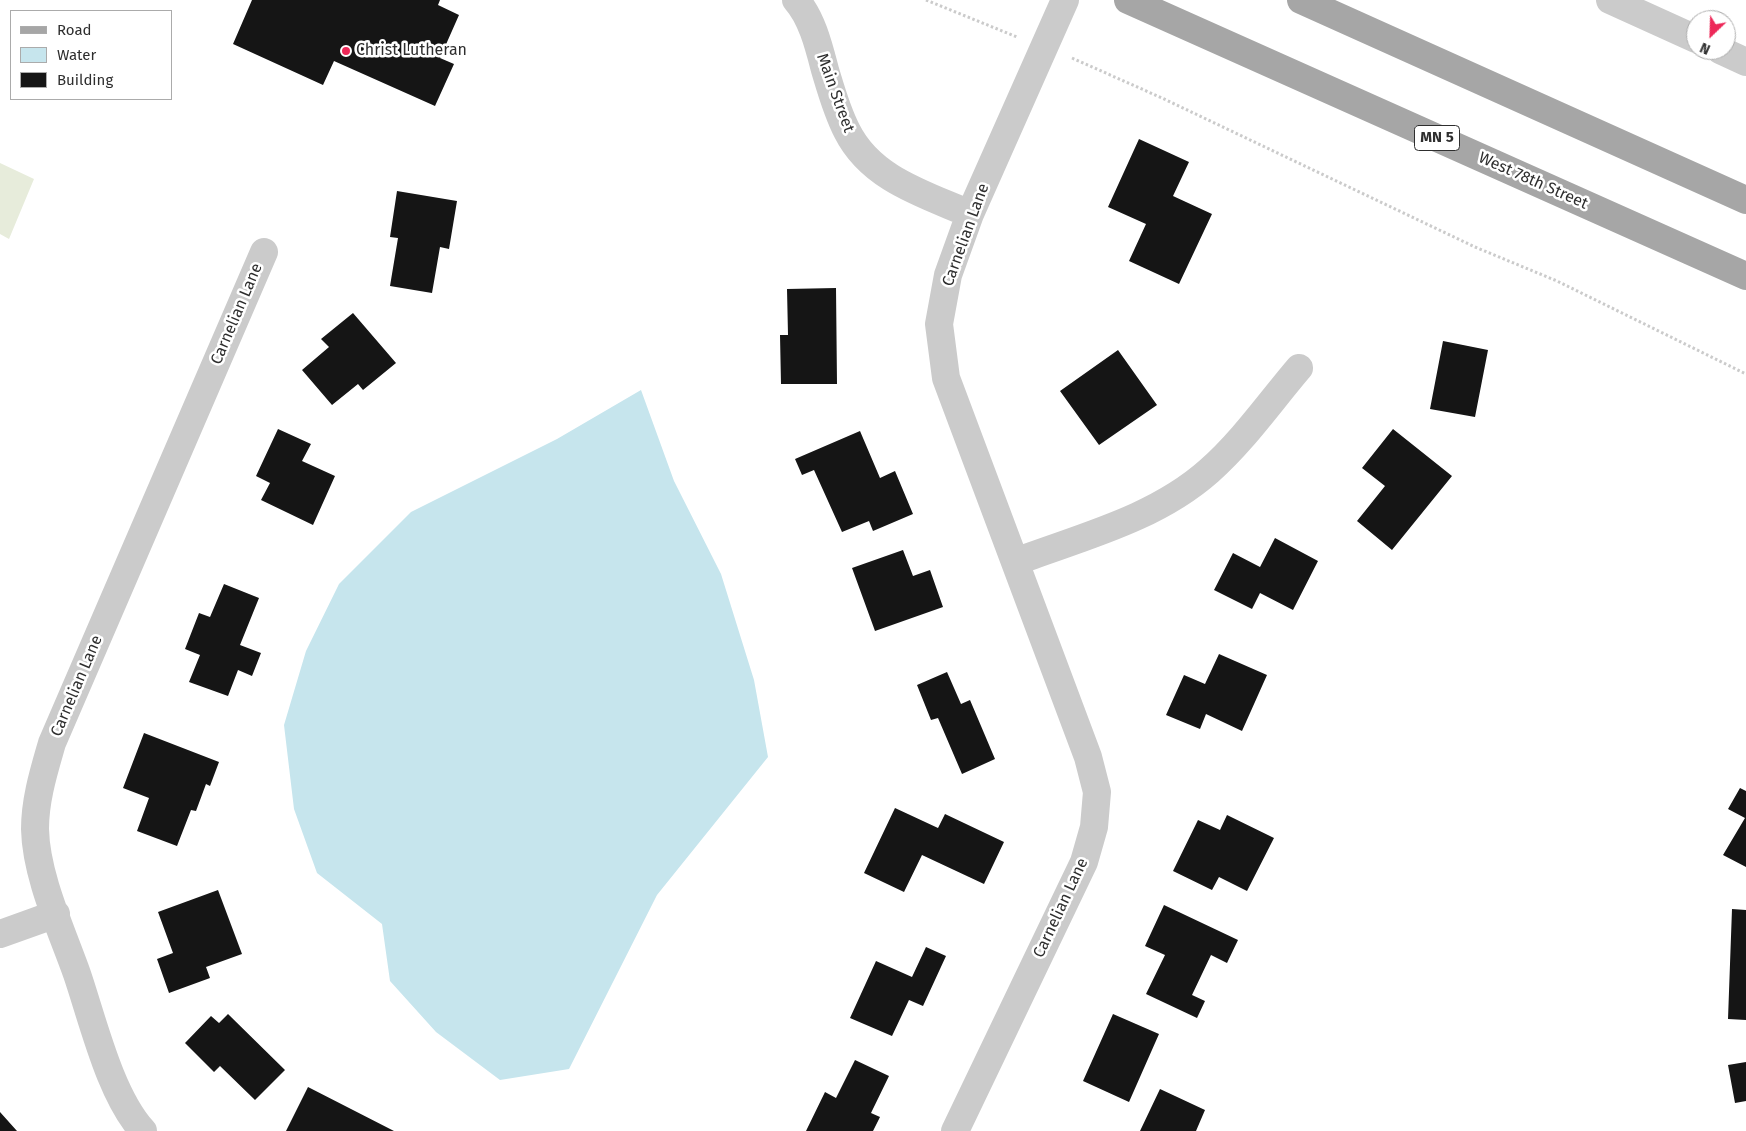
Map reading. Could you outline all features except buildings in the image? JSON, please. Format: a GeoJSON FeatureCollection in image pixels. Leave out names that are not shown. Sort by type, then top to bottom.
{"type":"FeatureCollection","features":[{"type":"Feature","properties":{"kind":"main road","name":"West 78th Street"},"geometry":{"type":"LineString","coordinates":[[1128,0],[1746,276]]}},
{"type":"Feature","properties":{"kind":"main road"},"geometry":{"type":"LineString","coordinates":[[1301,0],[1746,200]]}},
{"type":"Feature","properties":{"kind":"street","name":"Main Street"},"geometry":{"type":"LineString","coordinates":[[796,0],[817,42],[835,102],[847,132],[861,152],[880,171],[901,184],[970,214]]}},
{"type":"Feature","properties":{"kind":"street","name":"Carnelian Lane"},"geometry":{"type":"LineString","coordinates":[[960,1130],[1084,862],[1094,827],[1097,792],[1088,758],[946,378],[939,324],[948,275],[970,214],[1065,0]]}},
{"type":"Feature","properties":{"kind":"street"},"geometry":{"type":"LineString","coordinates":[[1610,0],[1686,34]]}},
{"type":"Feature","properties":{"kind":"street","name":"Carnelian Lane"},"geometry":{"type":"LineString","coordinates":[[143,1131],[136,1123],[115,1086],[41,871],[35,829],[39,785],[52,743],[264,252]]}},
{"type":"Feature","properties":{"kind":"street"},"geometry":{"type":"LineString","coordinates":[[1015,562],[1122,523],[1168,500],[1209,471],[1244,435],[1299,368]]}},
{"type":"Feature","properties":{"kind":"street"},"geometry":{"type":"LineString","coordinates":[[0,934],[56,914]]}},
{"type":"Feature","properties":{"kind":"path"},"geometry":{"type":"LineString","coordinates":[[926,0],[1044,47],[1162,98],[1475,247],[1557,281],[1746,374]]}},
{"type":"Feature","properties":{"kind":"green space"},"geometry":{"type":"Polygon","coordinates":[[[0,163],[34,179],[9,239],[0,234],[0,163]]]}},
{"type":"Feature","properties":{"kind":"water"},"geometry":{"type":"Polygon","coordinates":[[[641,390],[674,481],[721,574],[754,680],[768,757],[657,895],[569,1069],[500,1080],[436,1032],[390,981],[382,924],[317,873],[294,809],[284,725],[306,651],[339,584],[411,512],[557,439],[641,390]]]}},
{"type":"Feature","properties":{"kind":"place","name":"Christ Lutheran"},"geometry":{"type":"Point","coordinates":[346,51]}}]}
